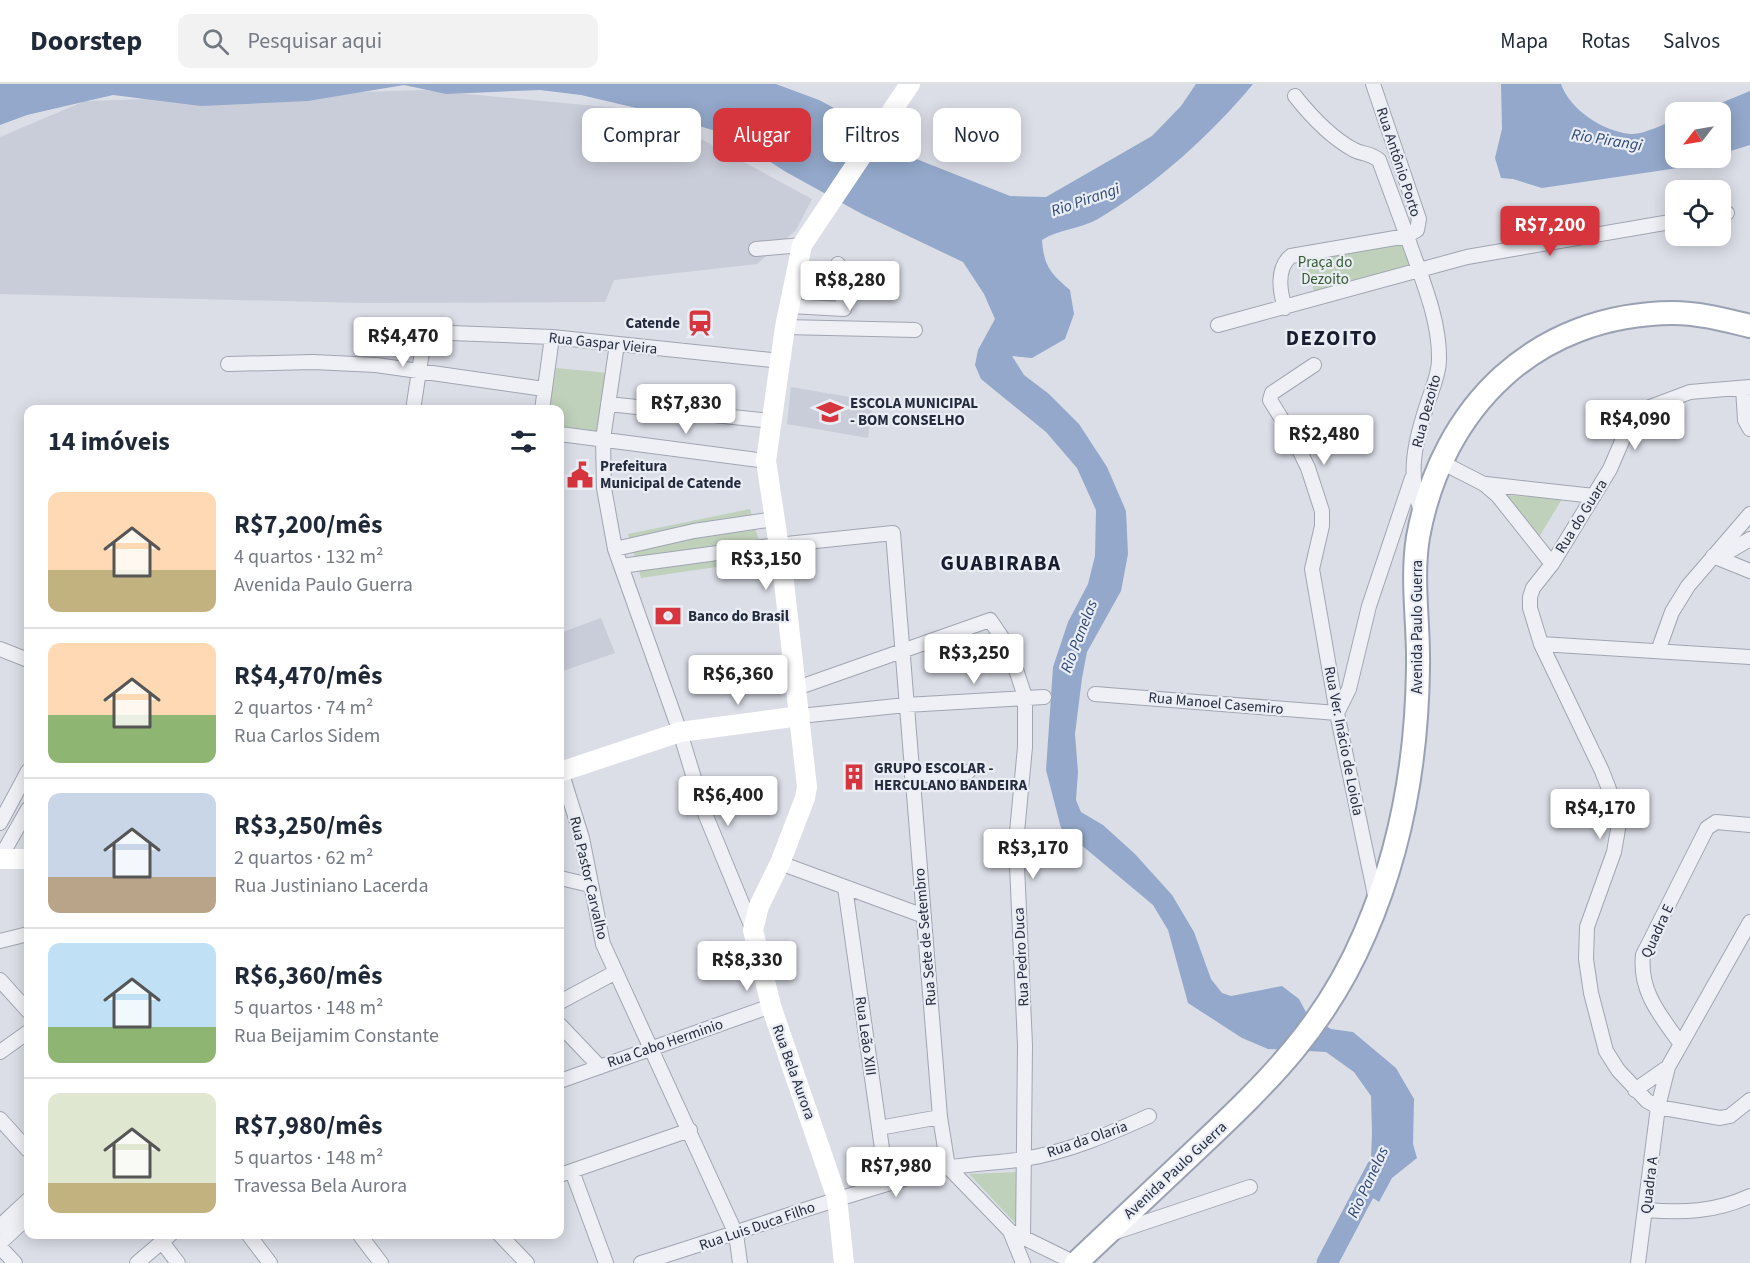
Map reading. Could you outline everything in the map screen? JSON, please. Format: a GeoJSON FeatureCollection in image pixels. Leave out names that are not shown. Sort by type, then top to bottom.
{"type":"FeatureCollection","features":[{"type":"Feature","properties":{"kind":"main road","name":"Avenida Paulo Guerra"},"geometry":{"type":"LineString","coordinates":[[1076,1263],[1274,1076],[1327,1006],[1361,942],[1392,855],[1412,773],[1418,708],[1415,572],[1424,517],[1441,462],[1459,426],[1478,400],[1510,369],[1541,348],[1602,323],[1673,313],[1709,317],[1750,326]]}},
{"type":"Feature","properties":{"kind":"street"},"geometry":{"type":"LineString","coordinates":[[753,930],[765,891],[780,863],[805,798],[797,688],[766,461],[785,327],[802,245],[881,131],[910,84]]}},
{"type":"Feature","properties":{"kind":"street","name":"Rua Antônio Porto"},"geometry":{"type":"LineString","coordinates":[[1373,84],[1419,219],[1417,230],[1407,236],[1419,270]]}},
{"type":"Feature","properties":{"kind":"street"},"geometry":{"type":"LineString","coordinates":[[1285,308],[1280,276],[1283,265],[1291,256],[1407,236],[1378,160],[1369,152],[1358,151],[1347,145],[1308,111],[1295,96]]}},
{"type":"Feature","properties":{"kind":"street"},"geometry":{"type":"LineString","coordinates":[[1218,325],[1419,270],[1510,248],[1665,223]]}},
{"type":"Feature","properties":{"kind":"street"},"geometry":{"type":"LineString","coordinates":[[756,249],[802,245]]}},
{"type":"Feature","properties":{"kind":"street"},"geometry":{"type":"LineString","coordinates":[[790,306],[844,309],[838,264]]}},
{"type":"Feature","properties":{"kind":"street","name":"Rua Dezoito"},"geometry":{"type":"LineString","coordinates":[[1419,270],[1433,316],[1439,362],[1416,441],[1414,492],[1424,517]]}},
{"type":"Feature","properties":{"kind":"street"},"geometry":{"type":"LineString","coordinates":[[785,327],[915,330]]}},
{"type":"Feature","properties":{"kind":"street","name":"Rua Gaspar Vieira"},"geometry":{"type":"LineString","coordinates":[[419,371],[425,332],[552,337],[781,361]]}},
{"type":"Feature","properties":{"kind":"street"},"geometry":{"type":"LineString","coordinates":[[542,405],[552,337]]}},
{"type":"Feature","properties":{"kind":"street"},"geometry":{"type":"LineString","coordinates":[[617,344],[603,439],[604,488],[614,543],[680,732],[704,811],[753,930]]}},
{"type":"Feature","properties":{"kind":"street"},"geometry":{"type":"LineString","coordinates":[[228,364],[313,362],[419,371],[544,389]]}},
{"type":"Feature","properties":{"kind":"street","name":"Rua Ver. Inácio de Loiola"},"geometry":{"type":"LineString","coordinates":[[1314,365],[1272,393],[1270,400],[1294,439],[1320,500],[1323,518],[1312,568],[1337,713],[1377,902]]}},
{"type":"Feature","properties":{"kind":"street"},"geometry":{"type":"LineString","coordinates":[[414,405],[419,371]]}},
{"type":"Feature","properties":{"kind":"street","name":"Rua do Guara"},"geometry":{"type":"LineString","coordinates":[[1658,1107],[1635,1090],[1606,1051],[1593,1003],[1586,959],[1587,927],[1614,852],[1618,829],[1617,810],[1605,779],[1541,644],[1530,608],[1530,597],[1533,588],[1552,564],[1594,496],[1613,462],[1627,426],[1642,410],[1690,392],[1712,388],[1747,394]]}},
{"type":"Feature","properties":{"kind":"street"},"geometry":{"type":"LineString","coordinates":[[1747,394],[1744,420],[1750,429]]}},
{"type":"Feature","properties":{"kind":"street"},"geometry":{"type":"LineString","coordinates":[[608,404],[772,422]]}},
{"type":"Feature","properties":{"kind":"street"},"geometry":{"type":"LineString","coordinates":[[564,434],[766,461]]}},
{"type":"Feature","properties":{"kind":"street"},"geometry":{"type":"LineString","coordinates":[[1441,462],[1484,484],[1508,507],[1552,564]]}},
{"type":"Feature","properties":{"kind":"street"},"geometry":{"type":"LineString","coordinates":[[1337,713],[1349,689],[1369,606],[1413,475]]}},
{"type":"Feature","properties":{"kind":"street"},"geometry":{"type":"LineString","coordinates":[[1484,484],[1594,496]]}},
{"type":"Feature","properties":{"kind":"street"},"geometry":{"type":"LineString","coordinates":[[1658,651],[1672,612],[1688,586],[1716,557],[1750,514]]}},
{"type":"Feature","properties":{"kind":"street"},"geometry":{"type":"LineString","coordinates":[[614,543],[774,519]]}},
{"type":"Feature","properties":{"kind":"street","name":"Rua Sete de Setembro"},"geometry":{"type":"LineString","coordinates":[[777,545],[893,532],[940,1117],[948,1167]]}},
{"type":"Feature","properties":{"kind":"street"},"geometry":{"type":"LineString","coordinates":[[1716,557],[1750,539]]}},
{"type":"Feature","properties":{"kind":"street"},"geometry":{"type":"LineString","coordinates":[[621,566],[777,545]]}},
{"type":"Feature","properties":{"kind":"street"},"geometry":{"type":"LineString","coordinates":[[1716,557],[1750,571]]}},
{"type":"Feature","properties":{"kind":"street","name":"Rua Pedro Duca"},"geometry":{"type":"LineString","coordinates":[[901,652],[990,620],[1009,648],[1025,697],[1025,747],[1016,843],[1025,1045],[1023,1239]]}},
{"type":"Feature","properties":{"kind":"street"},"geometry":{"type":"LineString","coordinates":[[1541,644],[1750,657]]}},
{"type":"Feature","properties":{"kind":"street"},"geometry":{"type":"LineString","coordinates":[[797,688],[901,652]]}},
{"type":"Feature","properties":{"kind":"street"},"geometry":{"type":"LineString","coordinates":[[3,653],[24,659]]}},
{"type":"Feature","properties":{"kind":"street","name":"Rua Manoel Casemiro"},"geometry":{"type":"LineString","coordinates":[[1095,694],[1337,713]]}},
{"type":"Feature","properties":{"kind":"street"},"geometry":{"type":"LineString","coordinates":[[564,769],[680,732],[906,705],[1044,697]]}},
{"type":"Feature","properties":{"kind":"street"},"geometry":{"type":"LineString","coordinates":[[912,776],[968,772]]}},
{"type":"Feature","properties":{"kind":"street"},"geometry":{"type":"LineString","coordinates":[[0,823],[24,778]]}},
{"type":"Feature","properties":{"kind":"street","name":"Rua Pastor Carvalho"},"geometry":{"type":"LineString","coordinates":[[564,782],[582,838],[597,923],[614,972],[690,1130],[736,1234],[740,1263]]}},
{"type":"Feature","properties":{"kind":"street"},"geometry":{"type":"LineString","coordinates":[[24,816],[0,859],[24,859]]}},
{"type":"Feature","properties":{"kind":"street","name":"Quadra E"},"geometry":{"type":"LineString","coordinates":[[1680,1042],[1648,995],[1641,970],[1643,955],[1702,834],[1716,822],[1750,825]]}},
{"type":"Feature","properties":{"kind":"street"},"geometry":{"type":"LineString","coordinates":[[780,863],[924,916]]}},
{"type":"Feature","properties":{"kind":"street"},"geometry":{"type":"LineString","coordinates":[[564,879],[590,885]]}},
{"type":"Feature","properties":{"kind":"street","name":"Rua Leão XIII"},"geometry":{"type":"LineString","coordinates":[[845,888],[887,1184]]}},
{"type":"Feature","properties":{"kind":"street","name":"Quadra A"},"geometry":{"type":"LineString","coordinates":[[1638,1263],[1658,1107],[1668,1068],[1680,1042],[1750,922]]}},
{"type":"Feature","properties":{"kind":"street","name":"Rua Bela Aurora"},"geometry":{"type":"LineString","coordinates":[[753,930],[771,1006],[837,1198],[844,1263]]}},
{"type":"Feature","properties":{"kind":"street"},"geometry":{"type":"LineString","coordinates":[[0,941],[24,935]]}},
{"type":"Feature","properties":{"kind":"street"},"geometry":{"type":"LineString","coordinates":[[564,1000],[614,972]]}},
{"type":"Feature","properties":{"kind":"street"},"geometry":{"type":"LineString","coordinates":[[0,980],[24,1007]]}},
{"type":"Feature","properties":{"kind":"street","name":"Rua Cabo Herminio"},"geometry":{"type":"LineString","coordinates":[[564,1080],[771,1006]]}},
{"type":"Feature","properties":{"kind":"street"},"geometry":{"type":"LineString","coordinates":[[564,1029],[600,1067]]}},
{"type":"Feature","properties":{"kind":"street"},"geometry":{"type":"LineString","coordinates":[[0,1052],[24,1035]]}},
{"type":"Feature","properties":{"kind":"street"},"geometry":{"type":"LineString","coordinates":[[1635,1090],[1668,1068]]}},
{"type":"Feature","properties":{"kind":"street"},"geometry":{"type":"LineString","coordinates":[[1658,1107],[1720,1118],[1730,1116],[1750,1100]]}},
{"type":"Feature","properties":{"kind":"street","name":"Rua da Olaria"},"geometry":{"type":"LineString","coordinates":[[948,1167],[1025,1159],[1098,1138],[1149,1116]]}},
{"type":"Feature","properties":{"kind":"street"},"geometry":{"type":"LineString","coordinates":[[879,1128],[940,1117]]}},
{"type":"Feature","properties":{"kind":"street"},"geometry":{"type":"LineString","coordinates":[[0,1119],[24,1146]]}},
{"type":"Feature","properties":{"kind":"street"},"geometry":{"type":"LineString","coordinates":[[606,1263],[566,1173],[690,1130]]}},
{"type":"Feature","properties":{"kind":"street"},"geometry":{"type":"LineString","coordinates":[[948,1167],[1010,1231],[1076,1263]]}},
{"type":"Feature","properties":{"kind":"street","name":"Rua Luis Duca Filho"},"geometry":{"type":"LineString","coordinates":[[641,1263],[736,1234],[837,1198],[948,1167]]}},
{"type":"Feature","properties":{"kind":"street"},"geometry":{"type":"LineString","coordinates":[[1106,1235],[1250,1187]]}},
{"type":"Feature","properties":{"kind":"street"},"geometry":{"type":"LineString","coordinates":[[1646,1210],[1687,1213],[1737,1202],[1750,1196]]}},
{"type":"Feature","properties":{"kind":"street"},"geometry":{"type":"LineString","coordinates":[[0,1226],[24,1204]]}},
{"type":"Feature","properties":{"kind":"street"},"geometry":{"type":"LineString","coordinates":[[15,1263],[0,1245],[24,1221]]}},
{"type":"Feature","properties":{"kind":"street"},"geometry":{"type":"LineString","coordinates":[[1010,1231],[1023,1263]]}},
{"type":"Feature","properties":{"kind":"street"},"geometry":{"type":"LineString","coordinates":[[137,1263],[165,1239]]}},
{"type":"Feature","properties":{"kind":"street"},"geometry":{"type":"LineString","coordinates":[[166,1239],[178,1263]]}},
{"type":"Feature","properties":{"kind":"street"},"geometry":{"type":"LineString","coordinates":[[253,1239],[270,1263]]}},
{"type":"Feature","properties":{"kind":"street"},"geometry":{"type":"LineString","coordinates":[[363,1239],[381,1263]]}},
{"type":"Feature","properties":{"kind":"street"},"geometry":{"type":"LineString","coordinates":[[504,1239],[527,1263]]}},
{"type":"Feature","properties":{"kind":"shaded area"},"geometry":{"type":"Polygon","coordinates":[[[424,90],[617,108],[582,108],[582,162],[701,162],[701,139],[713,146],[713,162],[743,162],[812,199],[796,230],[757,264],[614,280],[605,302],[360,303],[0,294],[0,137],[85,101],[424,90]]]}},
{"type":"Feature","properties":{"kind":"shaded area","name":"ESCOLA MUNICIPAL - BOM CONSELHO"},"geometry":{"type":"Polygon","coordinates":[[[791,387],[873,401],[868,438],[787,424],[791,387]]]}},
{"type":"Feature","properties":{"kind":"shaded area"},"geometry":{"type":"Polygon","coordinates":[[[601,618],[615,653],[564,671],[564,632],[601,618]]]}},
{"type":"Feature","properties":{"kind":"green space","name":"Praça do Dezoito"},"geometry":{"type":"Polygon","coordinates":[[[1405,239],[1411,265],[1314,291],[1305,259],[1405,239]]]}},
{"type":"Feature","properties":{"kind":"green space"},"geometry":{"type":"Polygon","coordinates":[[[556,368],[609,373],[600,435],[564,431],[564,405],[549,405],[556,368]]]}},
{"type":"Feature","properties":{"kind":"green space"},"geometry":{"type":"Polygon","coordinates":[[[1506,495],[1562,499],[1539,537],[1506,495]]]}},
{"type":"Feature","properties":{"kind":"green space"},"geometry":{"type":"Polygon","coordinates":[[[750,509],[764,560],[641,578],[628,534],[750,509]]]}},
{"type":"Feature","properties":{"kind":"green space"},"geometry":{"type":"Polygon","coordinates":[[[1017,1172],[1016,1224],[969,1174],[1017,1172]]]}},
{"type":"Feature","properties":{"kind":"water","name":"Rio Pirangi"},"geometry":{"type":"Polygon","coordinates":[[[0,84],[776,84],[834,108],[823,108],[823,162],[921,161],[1010,196],[1046,197],[1152,136],[1181,106],[1196,84],[1253,84],[1201,140],[1140,191],[1098,219],[1055,233],[1042,240],[1046,263],[1057,279],[1070,290],[1074,314],[1065,339],[1032,358],[1012,356],[1024,375],[1049,394],[1079,424],[1107,467],[1126,511],[1128,554],[1121,591],[1087,652],[1082,678],[1075,734],[1078,772],[1076,800],[1081,812],[1103,825],[1135,854],[1172,895],[1194,932],[1211,979],[1222,993],[1231,996],[1282,986],[1299,999],[1308,1016],[1331,1029],[1353,1032],[1396,1068],[1414,1099],[1413,1144],[1417,1158],[1392,1178],[1379,1202],[1357,1187],[1371,1158],[1372,1133],[1371,1096],[1354,1072],[1326,1052],[1268,1049],[1242,1038],[1188,1003],[1168,930],[1153,905],[1061,828],[1046,770],[1053,667],[1068,622],[1088,584],[1095,556],[1096,510],[1077,468],[1046,432],[981,379],[975,365],[978,350],[995,319],[984,294],[963,262],[862,214],[771,162],[811,162],[811,108],[713,108],[713,130],[701,127],[701,108],[636,108],[581,95],[540,90],[446,94],[404,85],[308,101],[201,106],[113,95],[27,115],[0,125],[0,84]]]}},
{"type":"Feature","properties":{"kind":"water","name":"Rio Pirangi"},"geometry":{"type":"Polygon","coordinates":[[[1501,84],[1561,84],[1565,94],[1580,111],[1610,129],[1631,134],[1641,133],[1665,124],[1665,168],[1678,168],[1542,188],[1513,179],[1501,178],[1495,158],[1502,129],[1501,84]]]}},
{"type":"Feature","properties":{"kind":"water"},"geometry":{"type":"Polygon","coordinates":[[[1750,91],[1750,145],[1731,151],[1731,102],[1723,102],[1750,91]]]}},
{"type":"Feature","properties":{"kind":"waterway","name":"Rio Panelas"},"geometry":{"type":"LineString","coordinates":[[1327,1263],[1377,1168]]}},
{"type":"Feature","properties":{"kind":"place","name":"Catende"},"geometry":{"type":"Point","coordinates":[700,323]}},
{"type":"Feature","properties":{"kind":"place","name":"ESCOLA MUNICIPAL - BOM CONSELHO"},"geometry":{"type":"Point","coordinates":[830,412]}},
{"type":"Feature","properties":{"kind":"place","name":"Prefeitura Municipal de Catende"},"geometry":{"type":"Point","coordinates":[580,475]}},
{"type":"Feature","properties":{"kind":"place","name":"Banco do Brasil"},"geometry":{"type":"Point","coordinates":[668,616]}},
{"type":"Feature","properties":{"kind":"place","name":"GRUPO ESCOLAR - HERCULANO BANDEIRA"},"geometry":{"type":"Point","coordinates":[854,777]}},
{"type":"Feature","properties":{"kind":"district","name":"DEZOITO"},"geometry":{"type":"Point","coordinates":[1332,338]}},
{"type":"Feature","properties":{"kind":"district","name":"GUABIRABA"},"geometry":{"type":"Point","coordinates":[1001,563]}}]}
